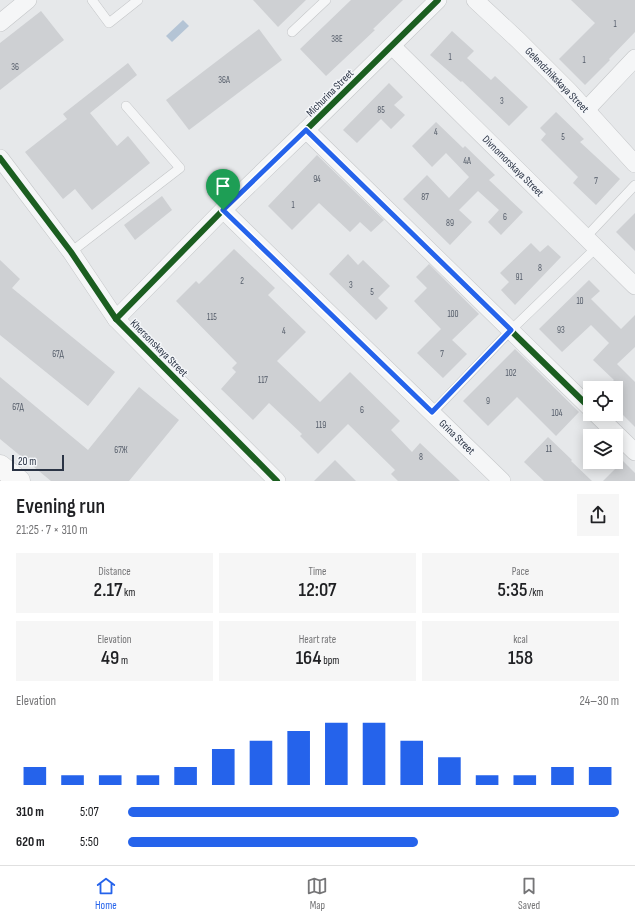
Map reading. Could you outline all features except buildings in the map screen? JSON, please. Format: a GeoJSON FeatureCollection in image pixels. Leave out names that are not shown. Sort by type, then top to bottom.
{"type":"FeatureCollection","features":[{"type":"Feature","properties":{"kind":"street"},"geometry":{"type":"LineString","coordinates":[[0,23],[28,0]]}},
{"type":"Feature","properties":{"kind":"street","name":"Michurina Street"},"geometry":{"type":"LineString","coordinates":[[116,319],[223,210],[438,0]]}},
{"type":"Feature","properties":{"kind":"street","name":"Gelendzhikskaya Street"},"geometry":{"type":"LineString","coordinates":[[475,0],[518,40],[586,110],[635,164]]}},
{"type":"Feature","properties":{"kind":"street","name":"Divnomorskaya Street"},"geometry":{"type":"LineString","coordinates":[[392,46],[635,286]]}},
{"type":"Feature","properties":{"kind":"street"},"geometry":{"type":"LineString","coordinates":[[586,110],[635,58]]}},
{"type":"Feature","properties":{"kind":"street"},"geometry":{"type":"LineString","coordinates":[[306,130],[583,401]]}},
{"type":"Feature","properties":{"kind":"street","name":"Khersonskaya Street"},"geometry":{"type":"LineString","coordinates":[[0,158],[71,252],[116,319],[277,481]]}},
{"type":"Feature","properties":{"kind":"street","name":"Grina Street"},"geometry":{"type":"LineString","coordinates":[[223,210],[502,481]]}},
{"type":"Feature","properties":{"kind":"street"},"geometry":{"type":"LineString","coordinates":[[603,421],[635,452]]}},
{"type":"Feature","properties":{"kind":"street"},"geometry":{"type":"LineString","coordinates":[[0,466],[19,481]]}},
{"type":"Feature","properties":{"kind":"lane"},"geometry":{"type":"LineString","coordinates":[[92,0],[110,23],[138,0]]}},
{"type":"Feature","properties":{"kind":"lane"},"geometry":{"type":"LineString","coordinates":[[292,32],[326,0]]}},
{"type":"Feature","properties":{"kind":"lane"},"geometry":{"type":"LineString","coordinates":[[71,252],[180,168],[126,106]]}},
{"type":"Feature","properties":{"kind":"lane"},"geometry":{"type":"LineString","coordinates":[[432,412],[511,330],[591,242],[635,185]]}},
{"type":"Feature","properties":{"kind":"water"},"geometry":{"type":"Polygon","coordinates":[[[183,20],[189,26],[172,42],[166,36],[183,20]]]}},
{"type":"Feature","properties":{"kind":"cycle path"},"geometry":{"type":"LineString","coordinates":[[116,319],[223,210],[438,0]]}},
{"type":"Feature","properties":{"kind":"cycle path"},"geometry":{"type":"LineString","coordinates":[[306,130],[583,401]]}},
{"type":"Feature","properties":{"kind":"cycle path"},"geometry":{"type":"LineString","coordinates":[[0,158],[71,252],[116,319],[277,481]]}},
{"type":"Feature","properties":{"kind":"route"},"geometry":{"type":"LineString","coordinates":[[306,130],[511,330],[432,412],[223,210],[306,130]]}}]}
